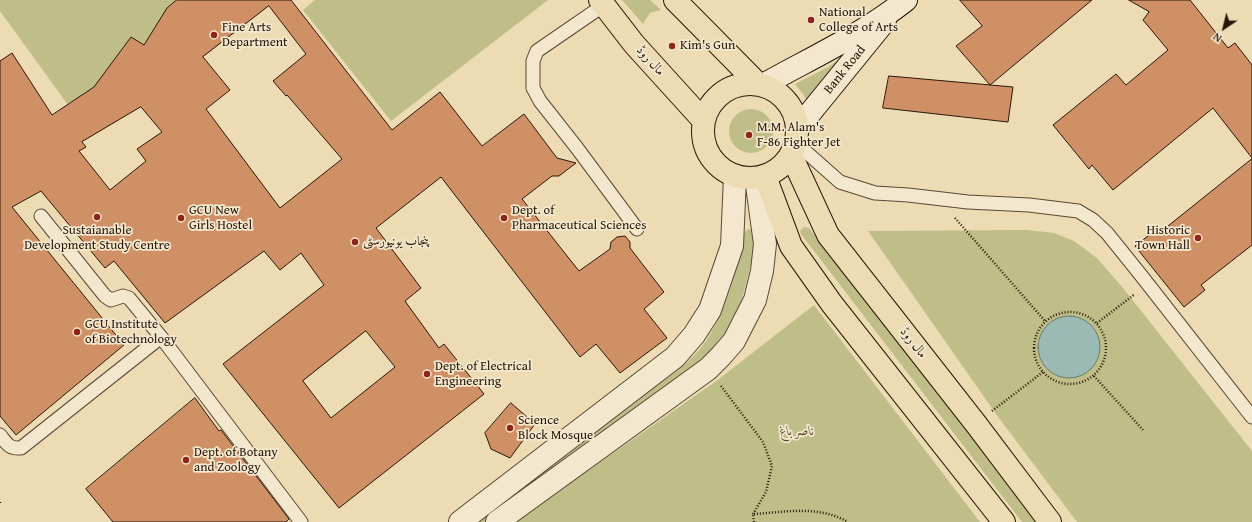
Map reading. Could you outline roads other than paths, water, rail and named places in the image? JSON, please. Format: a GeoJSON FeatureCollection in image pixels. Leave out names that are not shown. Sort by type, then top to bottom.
{"type":"FeatureCollection","features":[{"type":"Feature","properties":{"kind":"main road"},"geometry":{"type":"LineString","coordinates":[[675,0],[760,85]]}},
{"type":"Feature","properties":{"kind":"main road","name":"مال روڈ"},"geometry":{"type":"LineString","coordinates":[[602,2],[634,44],[703,120]]}},
{"type":"Feature","properties":{"kind":"main road"},"geometry":{"type":"LineString","coordinates":[[744,84],[760,85],[780,94],[787,102],[796,119],[795,142],[784,164],[775,171],[752,177],[725,172],[708,154],[702,132],[703,120],[709,107],[718,96],[730,88],[744,84]]}},
{"type":"Feature","properties":{"kind":"main road","name":"مال روڈ"},"geometry":{"type":"LineString","coordinates":[[795,142],[828,235],[976,424],[1050,522]]}},
{"type":"Feature","properties":{"kind":"main road"},"geometry":{"type":"LineString","coordinates":[[752,177],[791,246],[832,304],[1004,522]]}},
{"type":"Feature","properties":{"kind":"street","name":"Bank Road"},"geometry":{"type":"LineString","coordinates":[[760,85],[842,42],[899,5]]}},
{"type":"Feature","properties":{"kind":"street","name":"Bank Road"},"geometry":{"type":"LineString","coordinates":[[795,142],[842,74],[899,5]]}},
{"type":"Feature","properties":{"kind":"street"},"geometry":{"type":"LineString","coordinates":[[497,522],[708,369],[734,341],[755,300],[762,271],[765,244],[752,177]]}},
{"type":"Feature","properties":{"kind":"street"},"geometry":{"type":"LineString","coordinates":[[460,522],[675,357],[694,335],[710,310],[732,246],[752,177]]}},
{"type":"Feature","properties":{"kind":"lane"},"geometry":{"type":"LineString","coordinates":[[602,2],[537,52],[533,61],[533,88],[540,101],[637,229]]}},
{"type":"Feature","properties":{"kind":"lane"},"geometry":{"type":"LineString","coordinates":[[795,142],[840,182],[875,193],[908,195],[939,200],[1029,205],[1078,211],[1093,220],[1107,233],[1252,417]]}},
{"type":"Feature","properties":{"kind":"lane"},"geometry":{"type":"LineString","coordinates":[[41,216],[105,296],[111,300],[123,296],[129,298],[161,337],[301,522]]}},
{"type":"Feature","properties":{"kind":"lane"},"geometry":{"type":"LineString","coordinates":[[0,435],[7,445],[13,449],[21,448],[161,337]]}},
{"type":"Feature","properties":{"kind":"water"},"geometry":{"type":"Polygon","coordinates":[[[1063,316],[1075,316],[1091,325],[1098,335],[1100,347],[1098,359],[1091,369],[1075,378],[1063,378],[1052,373],[1043,364],[1038,353],[1038,341],[1043,330],[1052,321],[1063,316]]]}},
{"type":"Feature","properties":{"kind":"place","name":"National College of Arts"},"geometry":{"type":"Point","coordinates":[811,20]}},
{"type":"Feature","properties":{"kind":"place","name":"Fine Arts Department"},"geometry":{"type":"Point","coordinates":[214,35]}},
{"type":"Feature","properties":{"kind":"place","name":"Kim's Gun"},"geometry":{"type":"Point","coordinates":[672,46]}},
{"type":"Feature","properties":{"kind":"place","name":"M.M. Alam's F-86 Fighter Jet"},"geometry":{"type":"Point","coordinates":[749,135]}},
{"type":"Feature","properties":{"kind":"place","name":"Sustaianable Development Study Centre"},"geometry":{"type":"Point","coordinates":[97,217]}},
{"type":"Feature","properties":{"kind":"place","name":"GCU New Girls Hostel"},"geometry":{"type":"Point","coordinates":[181,218]}},
{"type":"Feature","properties":{"kind":"place","name":"Dept. of Pharmaceutical Sciences"},"geometry":{"type":"Point","coordinates":[504,218]}},
{"type":"Feature","properties":{"kind":"place","name":"Historic Town Hall"},"geometry":{"type":"Point","coordinates":[1198,238]}},
{"type":"Feature","properties":{"kind":"place","name":"پنجاب یونیورسٹی"},"geometry":{"type":"Point","coordinates":[355,242]}},
{"type":"Feature","properties":{"kind":"place","name":"GCU Institute of Biotechnology"},"geometry":{"type":"Point","coordinates":[77,332]}},
{"type":"Feature","properties":{"kind":"place","name":"Dept. of Electrical Engineering"},"geometry":{"type":"Point","coordinates":[427,374]}},
{"type":"Feature","properties":{"kind":"place","name":"Science Block Mosque"},"geometry":{"type":"Point","coordinates":[510,428]}},
{"type":"Feature","properties":{"kind":"place","name":"Dept. of Botany and Zoology"},"geometry":{"type":"Point","coordinates":[186,460]}},
{"type":"Feature","properties":{"kind":"park label","name":"ناصر باغ"},"geometry":{"type":"Point","coordinates":[797,432]}}]}
